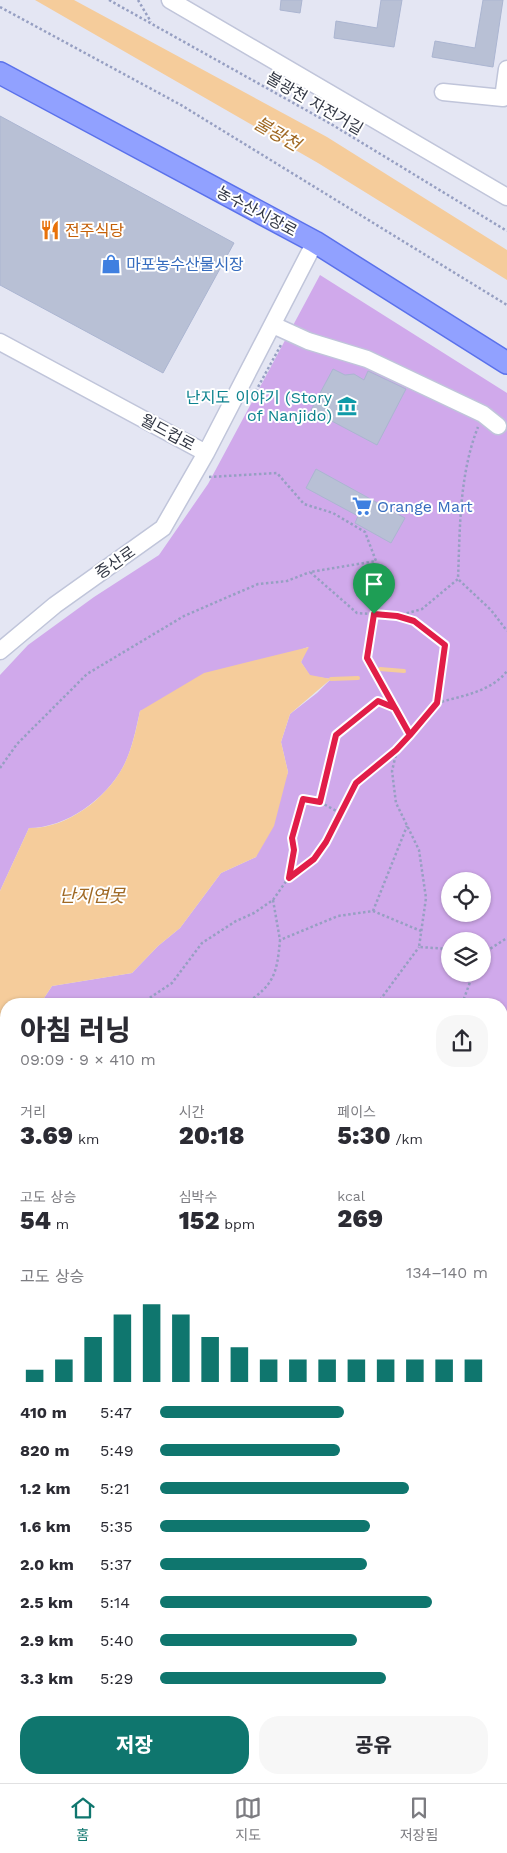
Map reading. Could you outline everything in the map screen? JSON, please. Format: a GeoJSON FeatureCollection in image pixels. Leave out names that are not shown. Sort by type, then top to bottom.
{"type":"FeatureCollection","features":[{"type":"Feature","properties":{"kind":"main road","name":"농수산시장로"},"geometry":{"type":"LineString","coordinates":[[0,73],[315,242],[507,363]]}},
{"type":"Feature","properties":{"kind":"street"},"geometry":{"type":"LineString","coordinates":[[170,0],[507,197]]}},
{"type":"Feature","properties":{"kind":"street"},"geometry":{"type":"LineString","coordinates":[[443,92],[503,98],[507,69]]}},
{"type":"Feature","properties":{"kind":"street","name":"월드컵로"},"geometry":{"type":"LineString","coordinates":[[0,342],[206,453],[280,329],[315,242]]}},
{"type":"Feature","properties":{"kind":"street"},"geometry":{"type":"LineString","coordinates":[[280,329],[367,359],[484,414],[498,426]]}},
{"type":"Feature","properties":{"kind":"street","name":"증산로"},"geometry":{"type":"LineString","coordinates":[[0,651],[55,605],[163,528],[206,453]]}},
{"type":"Feature","properties":{"kind":"path","name":"불광천 자전거길"},"geometry":{"type":"LineString","coordinates":[[109,0],[331,124],[507,231]]}},
{"type":"Feature","properties":{"kind":"path"},"geometry":{"type":"LineString","coordinates":[[138,0],[151,24]]}},
{"type":"Feature","properties":{"kind":"path"},"geometry":{"type":"LineString","coordinates":[[0,7],[181,105],[507,305]]}},
{"type":"Feature","properties":{"kind":"path"},"geometry":{"type":"LineString","coordinates":[[250,401],[280,329]]}},
{"type":"Feature","properties":{"kind":"path"},"geometry":{"type":"LineString","coordinates":[[397,616],[422,609],[458,579],[460,515],[469,450],[484,414]]}},
{"type":"Feature","properties":{"kind":"path"},"geometry":{"type":"LineString","coordinates":[[0,768],[17,744],[87,674],[184,616],[258,584],[287,581],[310,572],[376,561],[365,532],[333,513],[304,504],[277,474],[209,478],[214,469]]}},
{"type":"Feature","properties":{"kind":"path"},"geometry":{"type":"LineString","coordinates":[[151,998],[172,983],[202,943],[273,900],[289,878],[314,859],[356,783],[396,750],[437,703],[445,645],[414,621],[397,616],[357,613],[310,572]]}},
{"type":"Feature","properties":{"kind":"path"},"geometry":{"type":"LineString","coordinates":[[458,579],[491,610],[507,631]]}},
{"type":"Feature","properties":{"kind":"path"},"geometry":{"type":"LineString","coordinates":[[374,614],[367,658],[410,735]]}},
{"type":"Feature","properties":{"kind":"path"},"geometry":{"type":"LineString","coordinates":[[437,703],[474,693],[501,679],[507,671]]}},
{"type":"Feature","properties":{"kind":"path"},"geometry":{"type":"LineString","coordinates":[[320,802],[336,735],[378,701],[395,708]]}},
{"type":"Feature","properties":{"kind":"path"},"geometry":{"type":"LineString","coordinates":[[381,998],[419,947],[426,898],[419,850],[396,803],[392,771],[396,750]]}},
{"type":"Feature","properties":{"kind":"path"},"geometry":{"type":"LineString","coordinates":[[289,878],[294,850],[292,838],[303,799],[320,802],[340,813]]}},
{"type":"Feature","properties":{"kind":"path"},"geometry":{"type":"LineString","coordinates":[[373,910],[407,826]]}},
{"type":"Feature","properties":{"kind":"path"},"geometry":{"type":"LineString","coordinates":[[254,998],[264,992],[278,967],[280,940],[273,900]]}},
{"type":"Feature","properties":{"kind":"path"},"geometry":{"type":"LineString","coordinates":[[280,940],[338,916],[373,910],[421,931]]}},
{"type":"Feature","properties":{"kind":"path"},"geometry":{"type":"LineString","coordinates":[[491,948],[507,938]]}},
{"type":"Feature","properties":{"kind":"path"},"geometry":{"type":"LineString","coordinates":[[419,947],[441,948]]}},
{"type":"Feature","properties":{"kind":"path"},"geometry":{"type":"LineString","coordinates":[[464,998],[470,982]]}},
{"type":"Feature","properties":{"kind":"shaded area"},"geometry":{"type":"Polygon","coordinates":[[[320,275],[507,393],[507,998],[44,998],[52,986],[132,973],[158,946],[180,928],[221,873],[256,857],[288,772],[281,742],[290,714],[317,693],[331,679],[310,676],[301,662],[308,647],[140,711],[129,754],[116,779],[96,800],[71,817],[43,827],[29,828],[0,891],[0,675],[28,645],[94,597],[159,555],[208,484],[320,275]]]}},
{"type":"Feature","properties":{"kind":"water","name":"불광천"},"geometry":{"type":"Polygon","coordinates":[[[35,0],[74,0],[327,137],[507,250],[507,280],[318,163],[35,0]]]}},
{"type":"Feature","properties":{"kind":"water","name":"난지연못"},"geometry":{"type":"Polygon","coordinates":[[[309,647],[301,662],[310,675],[331,679],[290,714],[281,742],[288,772],[274,826],[256,857],[221,873],[180,928],[158,946],[132,973],[52,986],[44,998],[0,998],[0,891],[29,828],[43,827],[71,818],[96,801],[116,779],[123,767],[133,740],[140,711],[204,673],[309,647]]]}},
{"type":"Feature","properties":{"kind":"building"},"geometry":{"type":"Polygon","coordinates":[[[281,0],[302,0],[300,13],[280,10],[281,0]]]}},
{"type":"Feature","properties":{"kind":"building"},"geometry":{"type":"Polygon","coordinates":[[[381,0],[402,0],[394,47],[334,38],[336,21],[377,28],[381,0]]]}},
{"type":"Feature","properties":{"kind":"building"},"geometry":{"type":"Polygon","coordinates":[[[483,0],[503,0],[493,67],[432,57],[435,41],[475,48],[483,0]]]}},
{"type":"Feature","properties":{"kind":"building","name":"마포농수산물시장"},"geometry":{"type":"Polygon","coordinates":[[[0,116],[234,243],[163,373],[0,285],[0,116]]]}},
{"type":"Feature","properties":{"kind":"building"},"geometry":{"type":"Polygon","coordinates":[[[333,369],[345,375],[354,374],[364,380],[368,371],[406,389],[377,445],[311,410],[333,369]]]}},
{"type":"Feature","properties":{"kind":"building"},"geometry":{"type":"Polygon","coordinates":[[[316,469],[405,518],[391,543],[355,523],[358,516],[306,488],[316,469]]]}},
{"type":"Feature","properties":{"kind":"waterway"},"geometry":{"type":"LineString","coordinates":[[380,669],[404,671]]}},
{"type":"Feature","properties":{"kind":"waterway"},"geometry":{"type":"LineString","coordinates":[[331,679],[358,678]]}},
{"type":"Feature","properties":{"kind":"place","name":"전주식당"},"geometry":{"type":"Point","coordinates":[50,230]}},
{"type":"Feature","properties":{"kind":"place","name":"마포농수산물시장"},"geometry":{"type":"Point","coordinates":[111,264]}},
{"type":"Feature","properties":{"kind":"place","name":"난지도 이야기 (Story of Nanjido)"},"geometry":{"type":"Point","coordinates":[347,406]}},
{"type":"Feature","properties":{"kind":"place","name":"Orange Mart"},"geometry":{"type":"Point","coordinates":[362,506]}},
{"type":"Feature","properties":{"kind":"route"},"geometry":{"type":"LineString","coordinates":[[374,614],[367,658],[395,708],[410,735],[396,750],[356,783],[326,842],[314,859],[289,878],[294,850],[292,838],[303,799],[312,799],[320,802],[336,735],[378,701],[395,708],[410,735],[437,703],[445,645],[414,621],[397,616],[374,614]]}}]}
